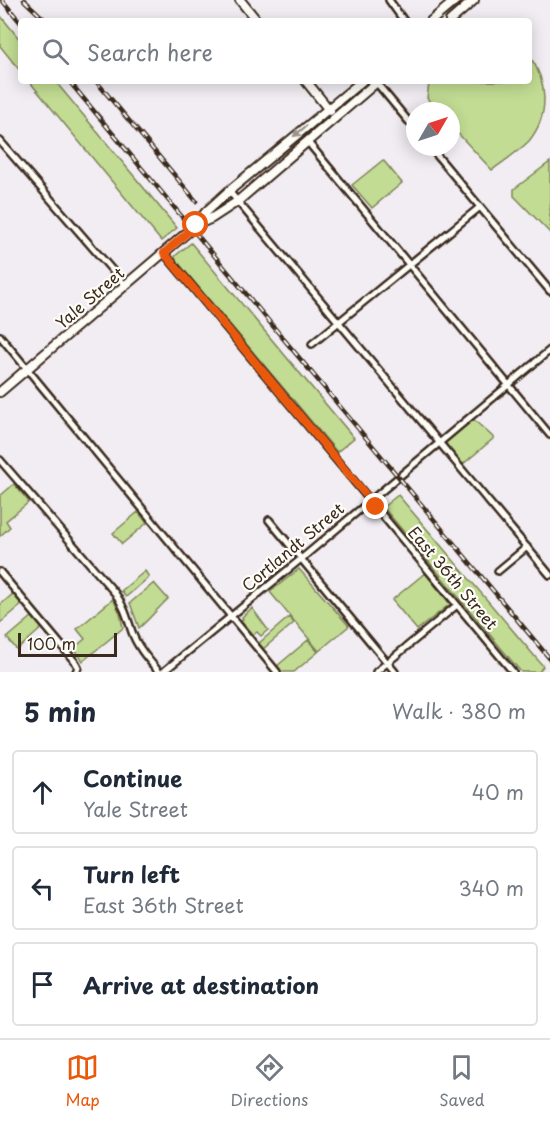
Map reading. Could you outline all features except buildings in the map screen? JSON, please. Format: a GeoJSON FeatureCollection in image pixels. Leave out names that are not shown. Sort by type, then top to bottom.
{"type":"FeatureCollection","features":[{"type":"Feature","properties":{"kind":"main road"},"geometry":{"type":"LineString","coordinates":[[240,0],[255,18]]}},
{"type":"Feature","properties":{"kind":"main road"},"geometry":{"type":"LineString","coordinates":[[435,18],[456,0]]}},
{"type":"Feature","properties":{"kind":"main road"},"geometry":{"type":"LineString","coordinates":[[453,18],[474,0]]}},
{"type":"Feature","properties":{"kind":"main road"},"geometry":{"type":"LineString","coordinates":[[308,84],[335,117]]}},
{"type":"Feature","properties":{"kind":"main road","name":"Yale Street"},"geometry":{"type":"LineString","coordinates":[[0,392],[196,225],[206,212],[258,166],[358,84]]}},
{"type":"Feature","properties":{"kind":"main road","name":"Yale Street"},"geometry":{"type":"LineString","coordinates":[[196,225],[212,218],[238,201],[374,84]]}},
{"type":"Feature","properties":{"kind":"main road"},"geometry":{"type":"LineString","coordinates":[[258,166],[266,177]]}},
{"type":"Feature","properties":{"kind":"street"},"geometry":{"type":"LineString","coordinates":[[389,0],[402,18]]}},
{"type":"Feature","properties":{"kind":"street"},"geometry":{"type":"LineString","coordinates":[[378,84],[406,118]]}},
{"type":"Feature","properties":{"kind":"street"},"geometry":{"type":"LineString","coordinates":[[0,141],[125,285]]}},
{"type":"Feature","properties":{"kind":"street"},"geometry":{"type":"LineString","coordinates":[[307,141],[550,435]]}},
{"type":"Feature","properties":{"kind":"street"},"geometry":{"type":"LineString","coordinates":[[438,156],[550,291]]}},
{"type":"Feature","properties":{"kind":"street"},"geometry":{"type":"LineString","coordinates":[[230,191],[550,575]]}},
{"type":"Feature","properties":{"kind":"street"},"geometry":{"type":"LineString","coordinates":[[312,344],[480,207]]}},
{"type":"Feature","properties":{"kind":"street","name":"East 36th Street"},"geometry":{"type":"LineString","coordinates":[[164,253],[513,672]]}},
{"type":"Feature","properties":{"kind":"street"},"geometry":{"type":"LineString","coordinates":[[0,336],[278,672]]}},
{"type":"Feature","properties":{"kind":"street","name":"Cortlandt Street"},"geometry":{"type":"LineString","coordinates":[[161,672],[302,559],[550,350]]}},
{"type":"Feature","properties":{"kind":"street"},"geometry":{"type":"LineString","coordinates":[[0,460],[119,598],[129,616],[132,633],[144,655],[161,672]]}},
{"type":"Feature","properties":{"kind":"street"},"geometry":{"type":"LineString","coordinates":[[269,520],[395,672]]}},
{"type":"Feature","properties":{"kind":"street"},"geometry":{"type":"LineString","coordinates":[[498,572],[526,547]]}},
{"type":"Feature","properties":{"kind":"street"},"geometry":{"type":"LineString","coordinates":[[0,572],[73,659],[78,667],[76,672]]}},
{"type":"Feature","properties":{"kind":"street"},"geometry":{"type":"LineString","coordinates":[[376,672],[457,605]]}},
{"type":"Feature","properties":{"kind":"green space"},"geometry":{"type":"Polygon","coordinates":[[[0,15],[18,37],[18,68],[0,46],[0,15]]]}},
{"type":"Feature","properties":{"kind":"green space"},"geometry":{"type":"Polygon","coordinates":[[[532,60],[540,76],[544,98],[541,120],[529,141],[492,170],[460,136],[460,102],[430,102],[427,98],[429,84],[532,84],[532,60]]]}},
{"type":"Feature","properties":{"kind":"green space"},"geometry":{"type":"Polygon","coordinates":[[[31,84],[57,84],[177,228],[161,241],[31,84]]]}},
{"type":"Feature","properties":{"kind":"green space"},"geometry":{"type":"Polygon","coordinates":[[[383,160],[402,183],[372,208],[352,185],[383,160]]]}},
{"type":"Feature","properties":{"kind":"green space"},"geometry":{"type":"Polygon","coordinates":[[[550,162],[550,233],[514,196],[514,189],[550,162]]]}},
{"type":"Feature","properties":{"kind":"green space"},"geometry":{"type":"Polygon","coordinates":[[[191,243],[354,438],[337,452],[176,260],[175,256],[191,243]]]}},
{"type":"Feature","properties":{"kind":"green space"},"geometry":{"type":"Polygon","coordinates":[[[473,419],[494,438],[462,465],[446,442],[473,419]]]}},
{"type":"Feature","properties":{"kind":"green space"},"geometry":{"type":"Polygon","coordinates":[[[14,484],[29,502],[6,521],[10,527],[0,536],[0,496],[14,484]]]}},
{"type":"Feature","properties":{"kind":"green space"},"geometry":{"type":"Polygon","coordinates":[[[398,495],[543,666],[539,672],[521,672],[383,507],[398,495]]]}},
{"type":"Feature","properties":{"kind":"green space"},"geometry":{"type":"Polygon","coordinates":[[[138,512],[147,523],[122,544],[113,533],[138,512]]]}},
{"type":"Feature","properties":{"kind":"green space"},"geometry":{"type":"Polygon","coordinates":[[[299,569],[349,626],[319,651],[270,592],[299,569]]]}},
{"type":"Feature","properties":{"kind":"green space"},"geometry":{"type":"Polygon","coordinates":[[[145,571],[149,577],[126,597],[121,591],[145,571]]]}},
{"type":"Feature","properties":{"kind":"green space"},"geometry":{"type":"Polygon","coordinates":[[[425,573],[450,604],[417,630],[392,600],[425,573]]]}},
{"type":"Feature","properties":{"kind":"green space"},"geometry":{"type":"Polygon","coordinates":[[[154,583],[168,599],[139,628],[130,603],[154,583]]]}},
{"type":"Feature","properties":{"kind":"green space"},"geometry":{"type":"Polygon","coordinates":[[[14,593],[23,604],[0,623],[0,605],[14,593]]]}},
{"type":"Feature","properties":{"kind":"green space"},"geometry":{"type":"Polygon","coordinates":[[[113,599],[120,613],[123,628],[83,661],[74,648],[85,639],[77,629],[113,599]]]}},
{"type":"Feature","properties":{"kind":"green space"},"geometry":{"type":"Polygon","coordinates":[[[252,608],[268,630],[261,636],[257,632],[253,635],[241,621],[242,617],[252,608]]]}},
{"type":"Feature","properties":{"kind":"green space"},"geometry":{"type":"Polygon","coordinates":[[[33,616],[43,627],[17,650],[7,638],[33,616]]]}},
{"type":"Feature","properties":{"kind":"green space"},"geometry":{"type":"Polygon","coordinates":[[[289,617],[294,623],[263,649],[258,644],[289,617]]]}},
{"type":"Feature","properties":{"kind":"green space"},"geometry":{"type":"Polygon","coordinates":[[[308,640],[318,652],[294,672],[282,672],[277,666],[308,640]]]}},
{"type":"Feature","properties":{"kind":"railway"},"geometry":{"type":"LineString","coordinates":[[2,0],[18,19]]}},
{"type":"Feature","properties":{"kind":"railway"},"geometry":{"type":"LineString","coordinates":[[24,0],[43,18]]}},
{"type":"Feature","properties":{"kind":"railway"},"geometry":{"type":"LineString","coordinates":[[71,84],[550,659]]}},
{"type":"Feature","properties":{"kind":"railway"},"geometry":{"type":"LineString","coordinates":[[98,84],[196,201]]}},
{"type":"Feature","properties":{"kind":"route"},"geometry":{"type":"LineString","coordinates":[[196,225],[164,253],[376,507]]}}]}
